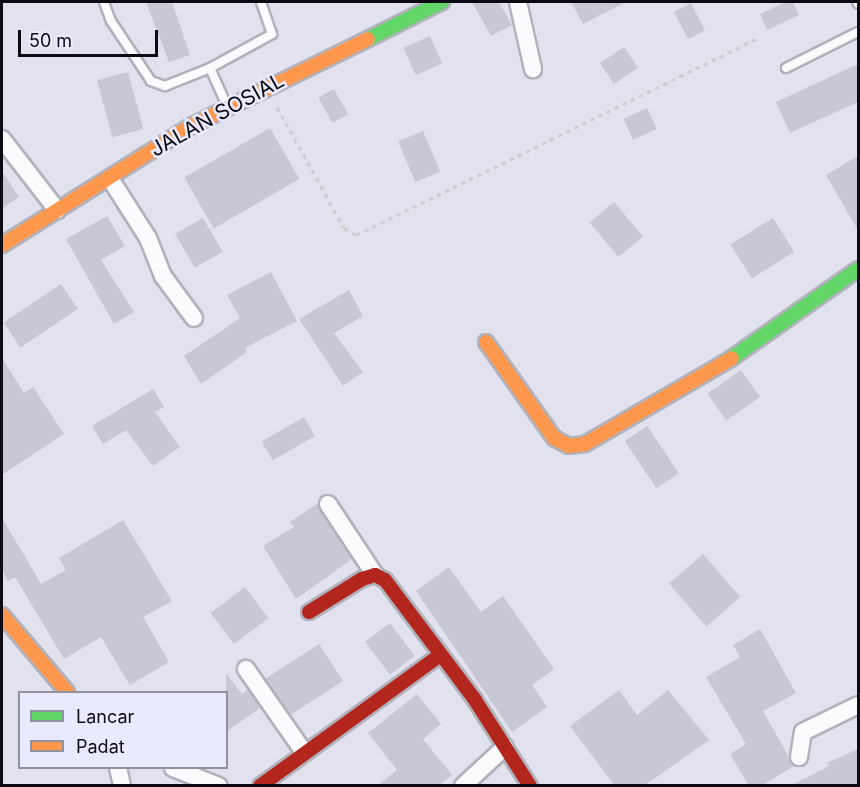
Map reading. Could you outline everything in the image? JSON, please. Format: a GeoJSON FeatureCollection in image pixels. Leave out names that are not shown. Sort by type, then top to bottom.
{"type":"FeatureCollection","features":[{"type":"Feature","properties":{"kind":"street","name":"JALAN SOSIAL"},"geometry":{"type":"LineString","coordinates":[[2,245],[57,210],[111,180],[135,160],[228,107],[442,2]]}},
{"type":"Feature","properties":{"kind":"street"},"geometry":{"type":"LineString","coordinates":[[518,2],[533,69]]}},
{"type":"Feature","properties":{"kind":"street"},"geometry":{"type":"LineString","coordinates":[[2,140],[57,210]]}},
{"type":"Feature","properties":{"kind":"street"},"geometry":{"type":"LineString","coordinates":[[111,180],[148,238],[163,276],[194,318]]}},
{"type":"Feature","properties":{"kind":"street"},"geometry":{"type":"LineString","coordinates":[[486,342],[554,438],[569,446],[585,444],[707,376],[858,269]]}},
{"type":"Feature","properties":{"kind":"street"},"geometry":{"type":"LineString","coordinates":[[328,504],[375,575],[400,598],[530,786]]}},
{"type":"Feature","properties":{"kind":"street"},"geometry":{"type":"LineString","coordinates":[[309,612],[375,575]]}},
{"type":"Feature","properties":{"kind":"street"},"geometry":{"type":"LineString","coordinates":[[2,615],[66,691]]}},
{"type":"Feature","properties":{"kind":"street"},"geometry":{"type":"LineString","coordinates":[[260,786],[440,655]]}},
{"type":"Feature","properties":{"kind":"street"},"geometry":{"type":"LineString","coordinates":[[246,669],[304,752]]}},
{"type":"Feature","properties":{"kind":"street"},"geometry":{"type":"LineString","coordinates":[[799,757],[803,732],[858,705]]}},
{"type":"Feature","properties":{"kind":"street"},"geometry":{"type":"LineString","coordinates":[[464,786],[505,747]]}},
{"type":"Feature","properties":{"kind":"street"},"geometry":{"type":"LineString","coordinates":[[118,769],[122,786]]}},
{"type":"Feature","properties":{"kind":"street"},"geometry":{"type":"LineString","coordinates":[[176,769],[219,786]]}},
{"type":"Feature","properties":{"kind":"lane"},"geometry":{"type":"LineString","coordinates":[[104,2],[111,21],[151,81],[165,86],[210,68],[272,34],[261,2]]}},
{"type":"Feature","properties":{"kind":"lane"},"geometry":{"type":"LineString","coordinates":[[786,68],[858,32]]}},
{"type":"Feature","properties":{"kind":"lane"},"geometry":{"type":"LineString","coordinates":[[210,68],[228,107]]}},
{"type":"Feature","properties":{"kind":"path"},"geometry":{"type":"LineString","coordinates":[[266,88],[344,228],[356,235],[758,38]]}},
{"type":"Feature","properties":{"kind":"building"},"geometry":{"type":"Polygon","coordinates":[[[146,2],[172,2],[190,55],[169,62],[146,2]]]}},
{"type":"Feature","properties":{"kind":"building"},"geometry":{"type":"Polygon","coordinates":[[[472,2],[499,2],[512,25],[491,36],[472,2]]]}},
{"type":"Feature","properties":{"kind":"building"},"geometry":{"type":"Polygon","coordinates":[[[571,2],[626,2],[583,24],[571,2]]]}},
{"type":"Feature","properties":{"kind":"building"},"geometry":{"type":"Polygon","coordinates":[[[786,2],[793,2],[799,15],[767,30],[760,14],[786,2]]]}},
{"type":"Feature","properties":{"kind":"building"},"geometry":{"type":"Polygon","coordinates":[[[691,3],[705,31],[688,39],[674,12],[691,3]]]}},
{"type":"Feature","properties":{"kind":"building"},"geometry":{"type":"Polygon","coordinates":[[[430,36],[442,63],[416,75],[404,48],[430,36]]]}},
{"type":"Feature","properties":{"kind":"building"},"geometry":{"type":"Polygon","coordinates":[[[624,47],[638,68],[614,84],[600,63],[624,47]]]}},
{"type":"Feature","properties":{"kind":"building"},"geometry":{"type":"Polygon","coordinates":[[[858,64],[858,102],[790,133],[776,102],[858,64]]]}},
{"type":"Feature","properties":{"kind":"building"},"geometry":{"type":"Polygon","coordinates":[[[128,72],[143,129],[112,137],[97,80],[128,72]]]}},
{"type":"Feature","properties":{"kind":"building"},"geometry":{"type":"Polygon","coordinates":[[[334,89],[348,114],[332,123],[318,98],[334,89]]]}},
{"type":"Feature","properties":{"kind":"building"},"geometry":{"type":"Polygon","coordinates":[[[647,108],[657,129],[633,140],[623,119],[647,108]]]}},
{"type":"Feature","properties":{"kind":"building"},"geometry":{"type":"Polygon","coordinates":[[[270,128],[300,179],[214,229],[184,178],[270,128]]]}},
{"type":"Feature","properties":{"kind":"building"},"geometry":{"type":"Polygon","coordinates":[[[423,131],[440,172],[415,182],[398,142],[423,131]]]}},
{"type":"Feature","properties":{"kind":"building"},"geometry":{"type":"Polygon","coordinates":[[[858,156],[858,230],[826,175],[858,156]]]}},
{"type":"Feature","properties":{"kind":"building"},"geometry":{"type":"Polygon","coordinates":[[[2,171],[19,197],[2,208],[2,171]]]}},
{"type":"Feature","properties":{"kind":"building"},"geometry":{"type":"Polygon","coordinates":[[[614,202],[643,236],[618,257],[589,223],[614,202]]]}},
{"type":"Feature","properties":{"kind":"building"},"geometry":{"type":"Polygon","coordinates":[[[107,216],[125,246],[101,260],[134,312],[114,324],[66,239],[107,216]]]}},
{"type":"Feature","properties":{"kind":"building"},"geometry":{"type":"Polygon","coordinates":[[[203,218],[222,252],[195,268],[175,234],[203,218]]]}},
{"type":"Feature","properties":{"kind":"building"},"geometry":{"type":"Polygon","coordinates":[[[773,218],[794,252],[752,278],[731,244],[773,218]]]}},
{"type":"Feature","properties":{"kind":"building"},"geometry":{"type":"Polygon","coordinates":[[[271,272],[297,321],[245,348],[247,352],[201,384],[184,356],[240,318],[227,295],[271,272]]]}},
{"type":"Feature","properties":{"kind":"building"},"geometry":{"type":"Polygon","coordinates":[[[61,284],[78,309],[21,347],[4,323],[61,284]]]}},
{"type":"Feature","properties":{"kind":"building"},"geometry":{"type":"Polygon","coordinates":[[[349,290],[363,316],[334,333],[363,372],[343,386],[299,319],[349,290]]]}},
{"type":"Feature","properties":{"kind":"building"},"geometry":{"type":"Polygon","coordinates":[[[2,358],[24,393],[33,387],[64,434],[2,475],[2,358]]]}},
{"type":"Feature","properties":{"kind":"building"},"geometry":{"type":"Polygon","coordinates":[[[741,370],[760,397],[726,421],[707,394],[741,370]]]}},
{"type":"Feature","properties":{"kind":"building"},"geometry":{"type":"Polygon","coordinates":[[[153,389],[164,407],[155,412],[180,447],[153,466],[126,430],[103,444],[92,426],[153,389]]]}},
{"type":"Feature","properties":{"kind":"building"},"geometry":{"type":"Polygon","coordinates":[[[304,417],[315,436],[273,461],[262,442],[304,417]]]}},
{"type":"Feature","properties":{"kind":"building"},"geometry":{"type":"Polygon","coordinates":[[[647,426],[679,473],[656,488],[625,441],[647,426]]]}},
{"type":"Feature","properties":{"kind":"building"},"geometry":{"type":"Polygon","coordinates":[[[318,503],[352,559],[296,599],[263,546],[294,527],[290,522],[318,503]]]}},
{"type":"Feature","properties":{"kind":"building"},"geometry":{"type":"Polygon","coordinates":[[[2,518],[41,584],[66,570],[59,558],[123,520],[172,601],[143,617],[169,662],[130,685],[101,637],[64,659],[15,577],[8,581],[2,570],[2,518]]]}},
{"type":"Feature","properties":{"kind":"building"},"geometry":{"type":"Polygon","coordinates":[[[703,554],[740,597],[706,627],[669,584],[703,554]]]}},
{"type":"Feature","properties":{"kind":"building"},"geometry":{"type":"Polygon","coordinates":[[[449,567],[481,612],[503,596],[554,669],[532,685],[547,707],[512,732],[416,591],[449,567]]]}},
{"type":"Feature","properties":{"kind":"building"},"geometry":{"type":"Polygon","coordinates":[[[245,587],[268,618],[234,644],[211,613],[245,587]]]}},
{"type":"Feature","properties":{"kind":"building"},"geometry":{"type":"Polygon","coordinates":[[[390,623],[415,656],[390,674],[365,642],[390,623]]]}},
{"type":"Feature","properties":{"kind":"building"},"geometry":{"type":"Polygon","coordinates":[[[760,629],[796,693],[763,711],[794,766],[761,786],[749,786],[730,754],[746,744],[706,677],[740,657],[733,645],[760,629]]]}},
{"type":"Feature","properties":{"kind":"building"},"geometry":{"type":"Polygon","coordinates":[[[319,644],[343,681],[289,716],[265,679],[319,644]]]}},
{"type":"Feature","properties":{"kind":"building"},"geometry":{"type":"Polygon","coordinates":[[[226,673],[242,694],[248,690],[260,708],[228,731],[228,691],[226,691],[226,673]]]}},
{"type":"Feature","properties":{"kind":"building"},"geometry":{"type":"Polygon","coordinates":[[[619,690],[637,715],[668,690],[709,740],[644,786],[615,786],[570,726],[619,690]]]}},
{"type":"Feature","properties":{"kind":"building"},"geometry":{"type":"Polygon","coordinates":[[[417,694],[441,724],[423,739],[452,775],[438,786],[377,786],[397,770],[368,733],[417,694]]]}},
{"type":"Feature","properties":{"kind":"building"},"geometry":{"type":"Polygon","coordinates":[[[858,749],[858,786],[790,786],[829,766],[827,763],[858,749]]]}},
{"type":"Feature","properties":{"kind":"traffic: fast"},"geometry":{"type":"LineString","coordinates":[[368,39],[442,2]]}},
{"type":"Feature","properties":{"kind":"traffic: fast"},"geometry":{"type":"LineString","coordinates":[[732,358],[858,269]]}},
{"type":"Feature","properties":{"kind":"traffic: slow"},"geometry":{"type":"LineString","coordinates":[[2,245],[191,126],[368,39]]}},
{"type":"Feature","properties":{"kind":"traffic: slow"},"geometry":{"type":"LineString","coordinates":[[486,342],[554,438],[569,446],[585,444],[732,358]]}},
{"type":"Feature","properties":{"kind":"traffic: slow"},"geometry":{"type":"LineString","coordinates":[[2,615],[66,691]]}},
{"type":"Feature","properties":{"kind":"traffic: jam"},"geometry":{"type":"LineString","coordinates":[[309,612],[362,579],[375,575],[385,580],[475,700],[530,786]]}},
{"type":"Feature","properties":{"kind":"traffic: jam"},"geometry":{"type":"LineString","coordinates":[[260,786],[440,655]]}}]}
